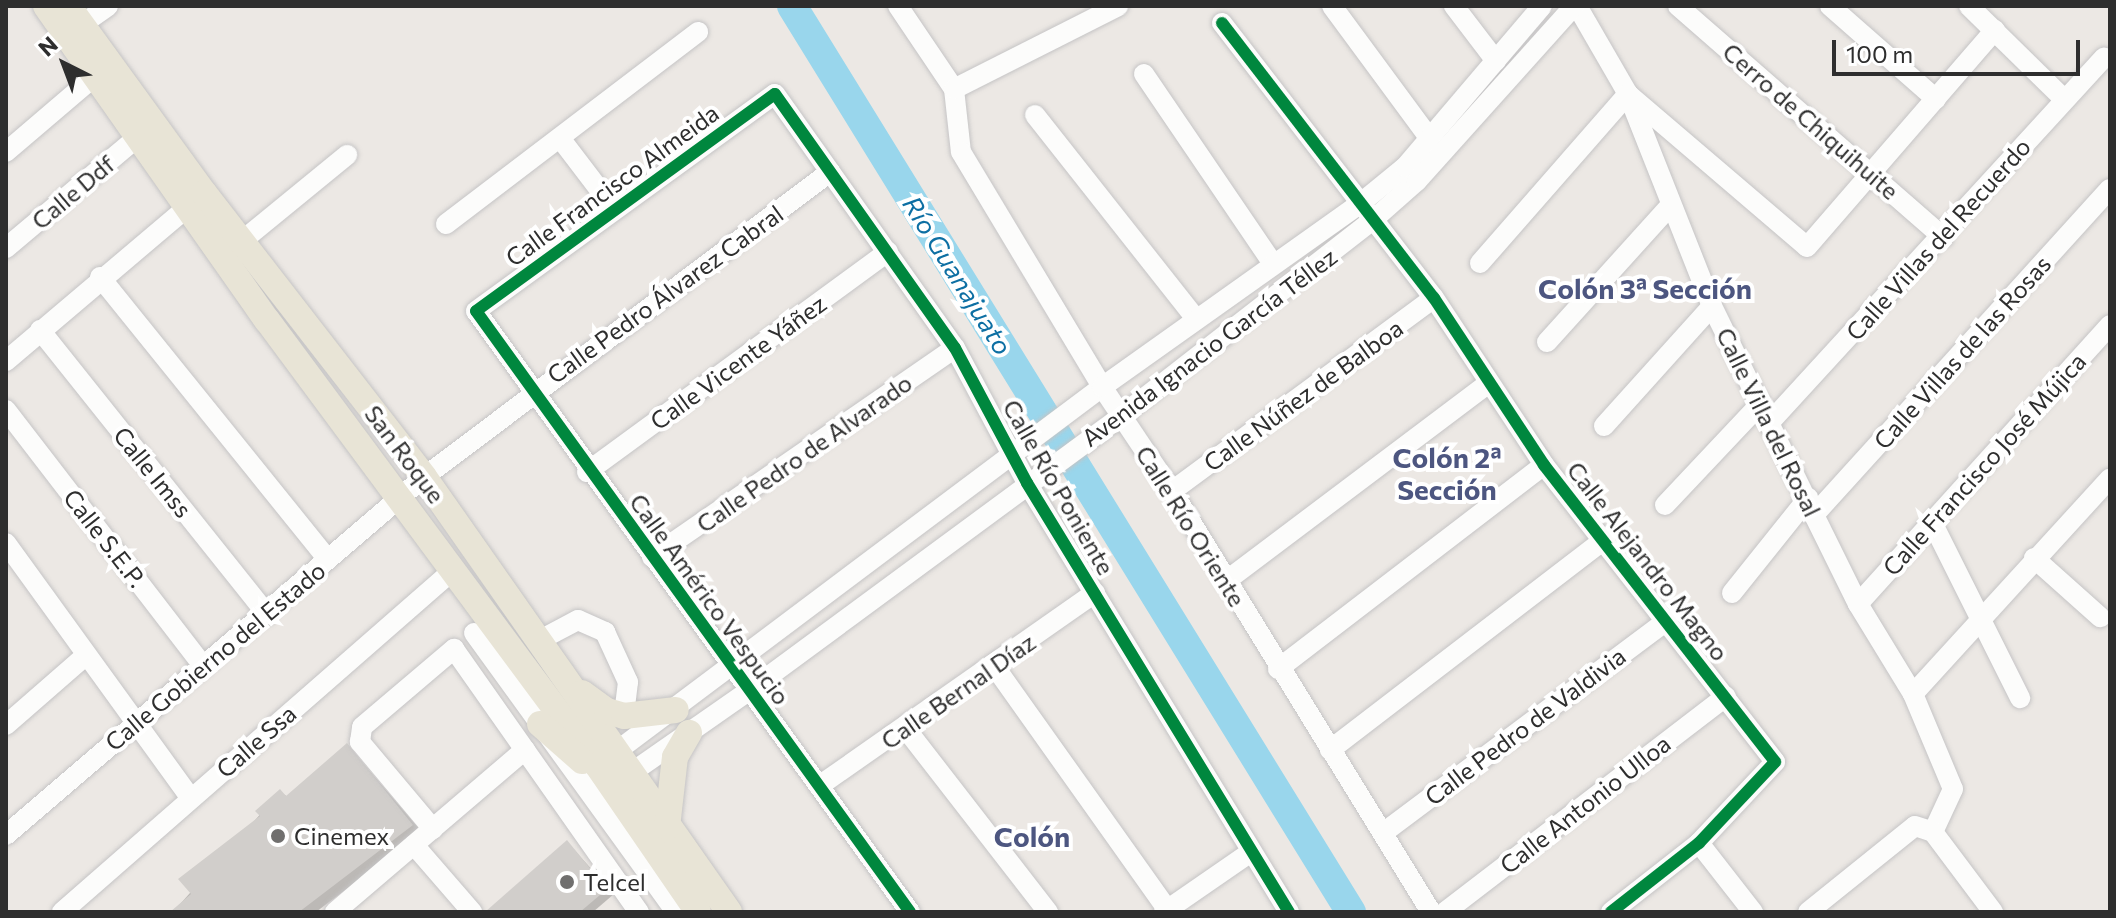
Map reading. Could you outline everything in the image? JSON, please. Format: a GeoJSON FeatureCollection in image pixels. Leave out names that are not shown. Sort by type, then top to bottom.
{"type":"FeatureCollection","features":[{"type":"Feature","properties":{"kind":"main road","name":"San Roque"},"geometry":{"type":"LineString","coordinates":[[46,6],[139,136],[195,200],[242,241],[424,477],[572,686],[615,776]]}},
{"type":"Feature","properties":{"kind":"main road","name":"San Roque"},"geometry":{"type":"LineString","coordinates":[[75,12],[195,200],[397,500],[451,572],[482,628],[615,776],[667,827],[729,912]]}},
{"type":"Feature","properties":{"kind":"main road"},"geometry":{"type":"LineString","coordinates":[[572,686],[607,711],[624,716],[682,722],[667,827]]}},
{"type":"Feature","properties":{"kind":"main road"},"geometry":{"type":"LineString","coordinates":[[540,724],[566,750],[615,776],[632,842],[680,906]]}},
{"type":"Feature","properties":{"kind":"street"},"geometry":{"type":"LineString","coordinates":[[75,12],[108,6]]}},
{"type":"Feature","properties":{"kind":"street"},"geometry":{"type":"LineString","coordinates":[[898,6],[954,89],[1118,6]]}},
{"type":"Feature","properties":{"kind":"street"},"geometry":{"type":"LineString","coordinates":[[1332,6],[1430,139]]}},
{"type":"Feature","properties":{"kind":"street"},"geometry":{"type":"LineString","coordinates":[[1454,6],[1496,61]]}},
{"type":"Feature","properties":{"kind":"street","name":"Avenida Ignacio García Téllez"},"geometry":{"type":"LineString","coordinates":[[682,722],[750,690],[1115,420],[1368,211],[1542,6]]}},
{"type":"Feature","properties":{"kind":"street","name":"Avenida Ignacio García Téllez"},"geometry":{"type":"LineString","coordinates":[[615,776],[682,722],[729,664],[1016,455],[1095,392],[1273,264],[1417,181],[1576,6]]}},
{"type":"Feature","properties":{"kind":"street","name":"Calle Villa del Rosal"},"geometry":{"type":"LineString","coordinates":[[1576,6],[1628,94],[1669,207],[1712,306],[1858,604],[1913,694],[1953,789],[1924,829]]}},
{"type":"Feature","properties":{"kind":"street","name":"Cerro de Chiquihuite"},"geometry":{"type":"LineString","coordinates":[[1678,6],[1943,237]]}},
{"type":"Feature","properties":{"kind":"street"},"geometry":{"type":"LineString","coordinates":[[1830,6],[1936,99]]}},
{"type":"Feature","properties":{"kind":"street"},"geometry":{"type":"LineString","coordinates":[[1969,6],[2064,99]]}},
{"type":"Feature","properties":{"kind":"street","name":"Calle Alejandro Magno"},"geometry":{"type":"LineString","coordinates":[[1222,23],[1434,298],[1487,384],[1544,465],[1605,539],[1775,762],[1699,843],[1611,912]]}},
{"type":"Feature","properties":{"kind":"street"},"geometry":{"type":"LineString","coordinates":[[1480,263],[1628,94],[1807,247],[1872,176],[1995,30]]}},
{"type":"Feature","properties":{"kind":"street"},"geometry":{"type":"LineString","coordinates":[[446,224],[698,32]]}},
{"type":"Feature","properties":{"kind":"street"},"geometry":{"type":"LineString","coordinates":[[2087,44],[2107,60]]}},
{"type":"Feature","properties":{"kind":"street","name":"Calle Villas del Recuerdo"},"geometry":{"type":"LineString","coordinates":[[1665,505],[1766,412],[1943,237],[2064,99],[2107,60]]}},
{"type":"Feature","properties":{"kind":"street"},"geometry":{"type":"LineString","coordinates":[[1144,74],[1273,264]]}},
{"type":"Feature","properties":{"kind":"street"},"geometry":{"type":"LineString","coordinates":[[6,152],[96,75]]}},
{"type":"Feature","properties":{"kind":"street","name":"Calle Río Oriente"},"geometry":{"type":"LineString","coordinates":[[954,89],[961,152],[1095,392],[1172,491],[1278,669],[1431,912]]}},
{"type":"Feature","properties":{"kind":"street","name":"Calle Río Poniente"},"geometry":{"type":"LineString","coordinates":[[775,94],[955,348],[1095,593],[1289,912]]}},
{"type":"Feature","properties":{"kind":"street","name":"Calle Francisco Almeida"},"geometry":{"type":"LineString","coordinates":[[476,311],[775,94]]}},
{"type":"Feature","properties":{"kind":"street"},"geometry":{"type":"LineString","coordinates":[[1035,115],[1196,319]]}},
{"type":"Feature","properties":{"kind":"street","name":"Calle Ddf"},"geometry":{"type":"LineString","coordinates":[[6,248],[139,136]]}},
{"type":"Feature","properties":{"kind":"street"},"geometry":{"type":"LineString","coordinates":[[560,138],[614,209]]}},
{"type":"Feature","properties":{"kind":"street"},"geometry":{"type":"LineString","coordinates":[[242,241],[347,155]]}},
{"type":"Feature","properties":{"kind":"street","name":"Calle Pedro Álvarez Cabral"},"geometry":{"type":"LineString","coordinates":[[424,477],[530,393],[830,172]]}},
{"type":"Feature","properties":{"kind":"street","name":"Calle Villas de las Rosas"},"geometry":{"type":"LineString","coordinates":[[1732,593],[2110,189]]}},
{"type":"Feature","properties":{"kind":"street"},"geometry":{"type":"LineString","coordinates":[[6,361],[100,277],[195,200]]}},
{"type":"Feature","properties":{"kind":"street"},"geometry":{"type":"LineString","coordinates":[[1547,342],[1669,207]]}},
{"type":"Feature","properties":{"kind":"street","name":"Calle Vicente Yáñez"},"geometry":{"type":"LineString","coordinates":[[587,472],[888,252]]}},
{"type":"Feature","properties":{"kind":"street"},"geometry":{"type":"LineString","coordinates":[[100,277],[328,560]]}},
{"type":"Feature","properties":{"kind":"street","name":"Calle Núñez de Balboa"},"geometry":{"type":"LineString","coordinates":[[1172,491],[1434,298]]}},
{"type":"Feature","properties":{"kind":"street"},"geometry":{"type":"LineString","coordinates":[[1604,426],[1712,306]]}},
{"type":"Feature","properties":{"kind":"street","name":"Calle Américo Vespucio"},"geometry":{"type":"LineString","coordinates":[[476,311],[587,472],[910,912]]}},
{"type":"Feature","properties":{"kind":"street","name":"Calle Francisco José Mújica"},"geometry":{"type":"LineString","coordinates":[[1858,604],[2110,325]]}},
{"type":"Feature","properties":{"kind":"street","name":"Calle Imss"},"geometry":{"type":"LineString","coordinates":[[40,330],[267,614]]}},
{"type":"Feature","properties":{"kind":"street","name":"Calle Pedro de Alvarado"},"geometry":{"type":"LineString","coordinates":[[652,557],[955,348]]}},
{"type":"Feature","properties":{"kind":"street"},"geometry":{"type":"LineString","coordinates":[[1226,581],[1487,384]]}},
{"type":"Feature","properties":{"kind":"street","name":"Calle S.E.P."},"geometry":{"type":"LineString","coordinates":[[6,410],[204,667]]}},
{"type":"Feature","properties":{"kind":"street"},"geometry":{"type":"LineString","coordinates":[[1278,669],[1544,465]]}},
{"type":"Feature","properties":{"kind":"street","name":"Calle Gobierno del Estado"},"geometry":{"type":"LineString","coordinates":[[6,835],[424,477]]}},
{"type":"Feature","properties":{"kind":"street"},"geometry":{"type":"LineString","coordinates":[[1913,694],[1977,620],[2110,478]]}},
{"type":"Feature","properties":{"kind":"street"},"geometry":{"type":"LineString","coordinates":[[1932,522],[1977,620],[2020,698]]}},
{"type":"Feature","properties":{"kind":"street"},"geometry":{"type":"LineString","coordinates":[[1330,750],[1605,539]]}},
{"type":"Feature","properties":{"kind":"street"},"geometry":{"type":"LineString","coordinates":[[6,543],[190,797]]}},
{"type":"Feature","properties":{"kind":"street"},"geometry":{"type":"LineString","coordinates":[[2034,558],[2100,617]]}},
{"type":"Feature","properties":{"kind":"street","name":"Calle Ssa"},"geometry":{"type":"LineString","coordinates":[[62,912],[451,572]]}},
{"type":"Feature","properties":{"kind":"street","name":"Calle Bernal Díaz"},"geometry":{"type":"LineString","coordinates":[[819,786],[995,667],[1095,593]]}},
{"type":"Feature","properties":{"kind":"street"},"geometry":{"type":"LineString","coordinates":[[540,640],[578,620],[605,632],[628,682],[624,716]]}},
{"type":"Feature","properties":{"kind":"street","name":"Calle Pedro de Valdivia"},"geometry":{"type":"LineString","coordinates":[[1383,833],[1668,620]]}},
{"type":"Feature","properties":{"kind":"street"},"geometry":{"type":"LineString","coordinates":[[433,829],[360,742],[362,727],[482,628],[540,724],[680,906]]}},
{"type":"Feature","properties":{"kind":"street"},"geometry":{"type":"LineString","coordinates":[[454,649],[639,912]]}},
{"type":"Feature","properties":{"kind":"street"},"geometry":{"type":"LineString","coordinates":[[6,725],[85,656]]}},
{"type":"Feature","properties":{"kind":"street"},"geometry":{"type":"LineString","coordinates":[[995,667],[1166,911],[1251,852]]}},
{"type":"Feature","properties":{"kind":"street","name":"Calle Antonio Ulloa"},"geometry":{"type":"LineString","coordinates":[[1445,912],[1726,696]]}},
{"type":"Feature","properties":{"kind":"street"},"geometry":{"type":"LineString","coordinates":[[906,729],[1048,912]]}},
{"type":"Feature","properties":{"kind":"street"},"geometry":{"type":"LineString","coordinates":[[335,912],[525,750]]}},
{"type":"Feature","properties":{"kind":"street"},"geometry":{"type":"LineString","coordinates":[[1812,912],[1924,829],[1982,908]]}},
{"type":"Feature","properties":{"kind":"street"},"geometry":{"type":"LineString","coordinates":[[1699,843],[1753,912]]}},
{"type":"Feature","properties":{"kind":"street"},"geometry":{"type":"LineString","coordinates":[[414,845],[472,912]]}},
{"type":"Feature","properties":{"kind":"building"},"geometry":{"type":"Polygon","coordinates":[[[347,743],[413,825],[299,912],[170,912],[191,894],[178,879],[260,816],[255,811],[280,789],[286,796],[347,743]]]}},
{"type":"Feature","properties":{"kind":"building","name":"Telcel"},"geometry":{"type":"Polygon","coordinates":[[[567,840],[607,889],[580,912],[485,912],[567,840]]]}},
{"type":"Feature","properties":{"kind":"waterway","name":"Río Guanajuato"},"geometry":{"type":"LineString","coordinates":[[792,6],[1351,912]]}},
{"type":"Feature","properties":{"kind":"cycle path"},"geometry":{"type":"LineString","coordinates":[[1222,23],[1434,298],[1544,465],[1775,762],[1699,843],[1611,912]]}},
{"type":"Feature","properties":{"kind":"cycle path"},"geometry":{"type":"LineString","coordinates":[[910,912],[476,311],[775,94],[955,348],[1027,483],[1289,912]]}},
{"type":"Feature","properties":{"kind":"place","name":"Cinemex"},"geometry":{"type":"Point","coordinates":[278,836]}},
{"type":"Feature","properties":{"kind":"place","name":"Telcel"},"geometry":{"type":"Point","coordinates":[567,882]}},
{"type":"Feature","properties":{"kind":"district","name":"Colón 3ª Sección"},"geometry":{"type":"Point","coordinates":[1645,288]}},
{"type":"Feature","properties":{"kind":"district","name":"Colón 2ª Sección"},"geometry":{"type":"Point","coordinates":[1447,473]}},
{"type":"Feature","properties":{"kind":"district","name":"Colón"},"geometry":{"type":"Point","coordinates":[1032,836]}}]}
